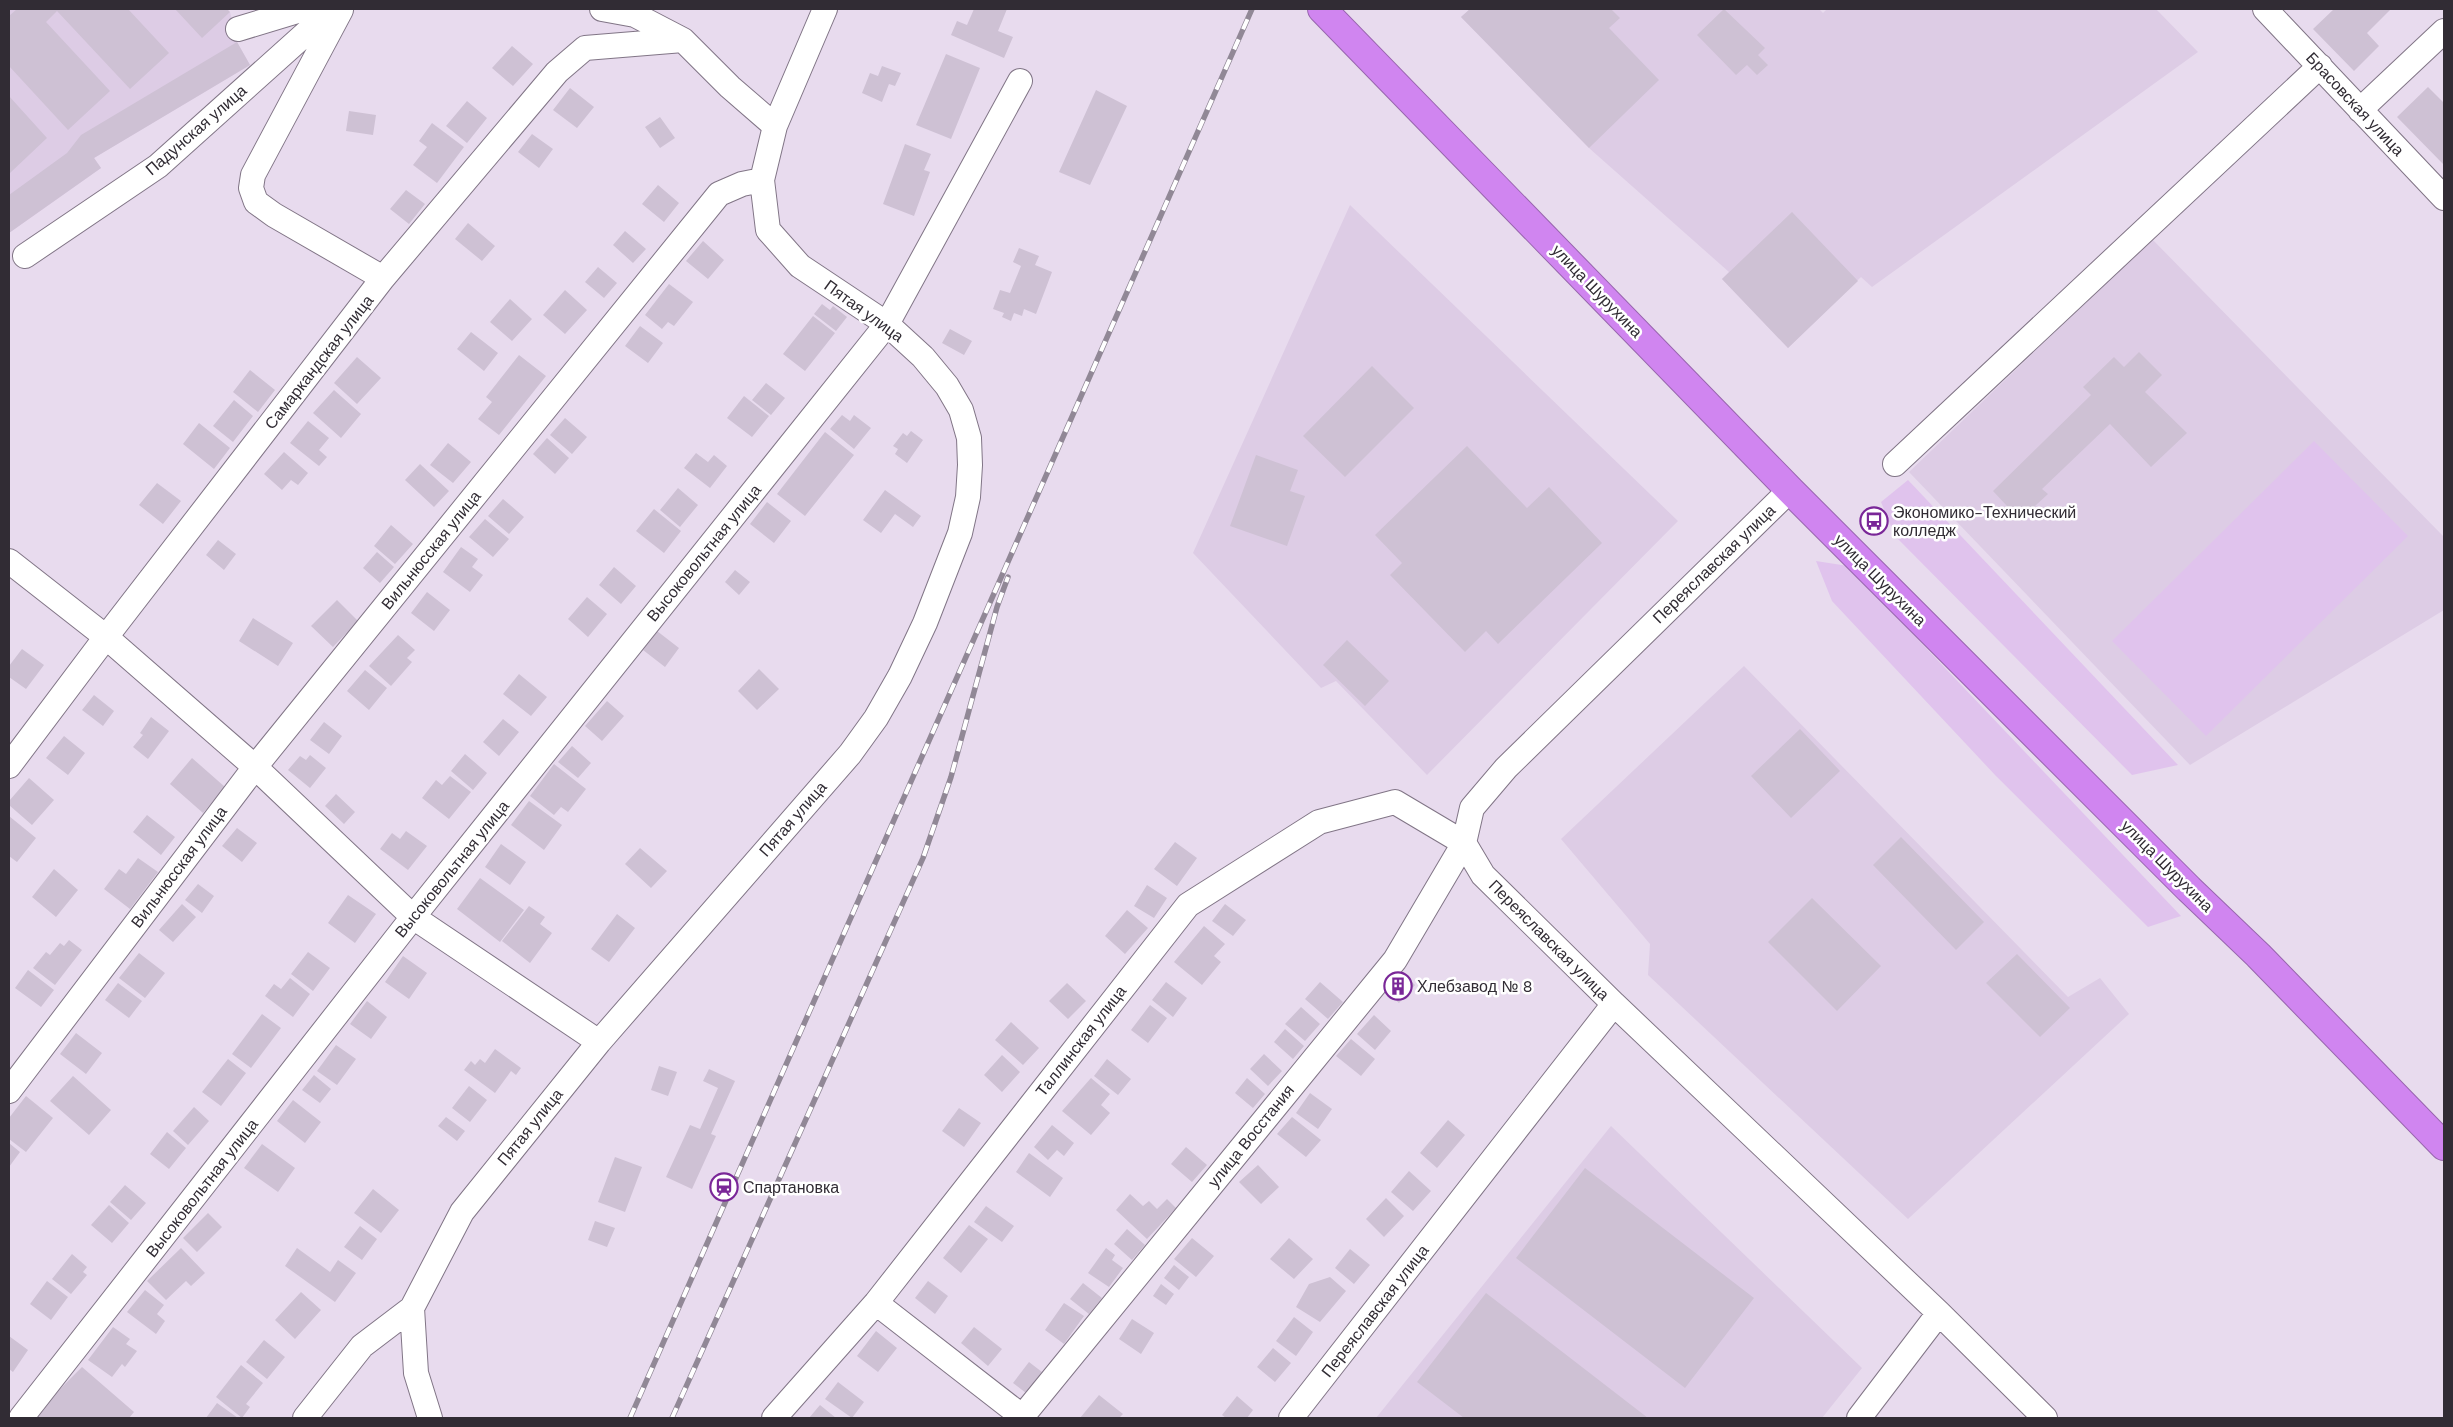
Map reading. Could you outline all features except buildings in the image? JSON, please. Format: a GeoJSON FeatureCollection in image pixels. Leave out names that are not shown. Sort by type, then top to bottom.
{"type":"FeatureCollection","features":[{"type":"Feature","properties":{"kind":"highway","name":"улица Шурухина"},"geometry":{"type":"LineString","coordinates":[[1322,9],[1790,490],[2189,889],[2258,955],[2444,1146]]}},
{"type":"Feature","properties":{"kind":"street"},"geometry":{"type":"LineString","coordinates":[[238,30],[304,9]]}},
{"type":"Feature","properties":{"kind":"street","name":"Падунская улица"},"geometry":{"type":"LineString","coordinates":[[25,256],[158,166],[333,9]]}},
{"type":"Feature","properties":{"kind":"street"},"geometry":{"type":"LineString","coordinates":[[341,9],[253,175],[251,188],[256,202],[274,215],[383,278]]}},
{"type":"Feature","properties":{"kind":"street"},"geometry":{"type":"LineString","coordinates":[[602,9],[635,15],[683,40],[730,87],[774,126]]}},
{"type":"Feature","properties":{"kind":"street"},"geometry":{"type":"LineString","coordinates":[[762,180],[774,126],[825,9]]}},
{"type":"Feature","properties":{"kind":"street","name":"Брасовская улица"},"geometry":{"type":"LineString","coordinates":[[2266,9],[2444,198]]}},
{"type":"Feature","properties":{"kind":"street"},"geometry":{"type":"LineString","coordinates":[[2360,110],[2444,31]]}},
{"type":"Feature","properties":{"kind":"street","name":"Самаркандская улица"},"geometry":{"type":"LineString","coordinates":[[9,766],[383,278],[557,72],[585,48],[683,40]]}},
{"type":"Feature","properties":{"kind":"street"},"geometry":{"type":"LineString","coordinates":[[1895,464],[2320,66]]}},
{"type":"Feature","properties":{"kind":"street","name":"Высоковольтная улица"},"geometry":{"type":"LineString","coordinates":[[21,1418],[413,917],[887,324],[1020,80]]}},
{"type":"Feature","properties":{"kind":"street","name":"Пятая улица"},"geometry":{"type":"LineString","coordinates":[[305,1418],[362,1346],[412,1308],[462,1212],[599,1042],[850,754],[876,718],[900,676],[946,573],[960,533],[968,497],[969,438],[961,410],[947,386],[923,356],[887,324],[800,266],[787,252],[768,230],[762,180]]}},
{"type":"Feature","properties":{"kind":"street","name":"Вильнюсская улица"},"geometry":{"type":"LineString","coordinates":[[9,1091],[255,767],[719,194],[742,184],[762,180]]}},
{"type":"Feature","properties":{"kind":"street","name":"Переяславская улица"},"geometry":{"type":"LineString","coordinates":[[1292,1418],[1614,1004],[1483,875],[1464,843],[1472,808],[1506,768],[1790,490]]}},
{"type":"Feature","properties":{"kind":"street"},"geometry":{"type":"LineString","coordinates":[[9,561],[106,637],[255,767],[413,917],[599,1042]]}},
{"type":"Feature","properties":{"kind":"street","name":"Таллинская улица"},"geometry":{"type":"LineString","coordinates":[[774,1418],[876,1303],[1188,905],[1320,822],[1395,802],[1464,843]]}},
{"type":"Feature","properties":{"kind":"street","name":"улица Восстания"},"geometry":{"type":"LineString","coordinates":[[1023,1418],[1395,960],[1464,843]]}},
{"type":"Feature","properties":{"kind":"street"},"geometry":{"type":"LineString","coordinates":[[1614,1004],[1939,1313],[2045,1418]]}},
{"type":"Feature","properties":{"kind":"street"},"geometry":{"type":"LineString","coordinates":[[876,1303],[1023,1418]]}},
{"type":"Feature","properties":{"kind":"street"},"geometry":{"type":"LineString","coordinates":[[412,1308],[416,1373],[430,1418]]}},
{"type":"Feature","properties":{"kind":"street"},"geometry":{"type":"LineString","coordinates":[[1859,1418],[1939,1313]]}},
{"type":"Feature","properties":{"kind":"shaded area"},"geometry":{"type":"Polygon","coordinates":[[[9,9],[227,9],[230,12],[237,42],[250,65],[94,158],[101,168],[9,233],[9,9]]]}},
{"type":"Feature","properties":{"kind":"shaded area"},"geometry":{"type":"Polygon","coordinates":[[[1470,9],[1819,9],[1823,13],[1827,9],[2156,9],[2198,52],[1872,287],[1861,277],[1788,348],[1722,279],[1729,272],[1589,148],[1461,17],[1470,9]]]}},
{"type":"Feature","properties":{"kind":"shaded area"},"geometry":{"type":"Polygon","coordinates":[[[1350,205],[1678,521],[1427,775],[1336,681],[1321,688],[1193,553],[1350,205]]]}},
{"type":"Feature","properties":{"kind":"shaded area"},"geometry":{"type":"Polygon","coordinates":[[[2152,239],[2444,537],[2444,610],[2190,765],[1909,472],[2152,239]]]}},
{"type":"Feature","properties":{"kind":"shaded area"},"geometry":{"type":"Polygon","coordinates":[[[2314,441],[2408,536],[2206,736],[2112,641],[2314,441]]]}},
{"type":"Feature","properties":{"kind":"shaded area"},"geometry":{"type":"Polygon","coordinates":[[[1908,480],[2178,765],[2132,775],[1895,536],[1881,502],[1908,480]]]}},
{"type":"Feature","properties":{"kind":"shaded area"},"geometry":{"type":"Polygon","coordinates":[[[1816,561],[1848,566],[2181,916],[2148,927],[1996,776],[1832,601],[1816,561]]]}},
{"type":"Feature","properties":{"kind":"shaded area"},"geometry":{"type":"Polygon","coordinates":[[[1744,666],[2068,997],[2100,978],[2129,1014],[1908,1219],[1648,975],[1650,944],[1561,839],[1744,666]]]}},
{"type":"Feature","properties":{"kind":"shaded area"},"geometry":{"type":"Polygon","coordinates":[[[1611,1126],[1862,1368],[1822,1418],[1376,1418],[1611,1126]]]}},
{"type":"Feature","properties":{"kind":"railway"},"geometry":{"type":"LineString","coordinates":[[630,1418],[1252,9]]}},
{"type":"Feature","properties":{"kind":"railway"},"geometry":{"type":"LineString","coordinates":[[672,1418],[923,858],[951,777],[997,607],[1008,577]]}},
{"type":"Feature","properties":{"kind":"place","name":"Экономико-Технический колледж"},"geometry":{"type":"Point","coordinates":[1874,521]}},
{"type":"Feature","properties":{"kind":"place","name":"Хлебзавод № 8"},"geometry":{"type":"Point","coordinates":[1398,986]}},
{"type":"Feature","properties":{"kind":"place","name":"Спартановка"},"geometry":{"type":"Point","coordinates":[724,1187]}}]}
